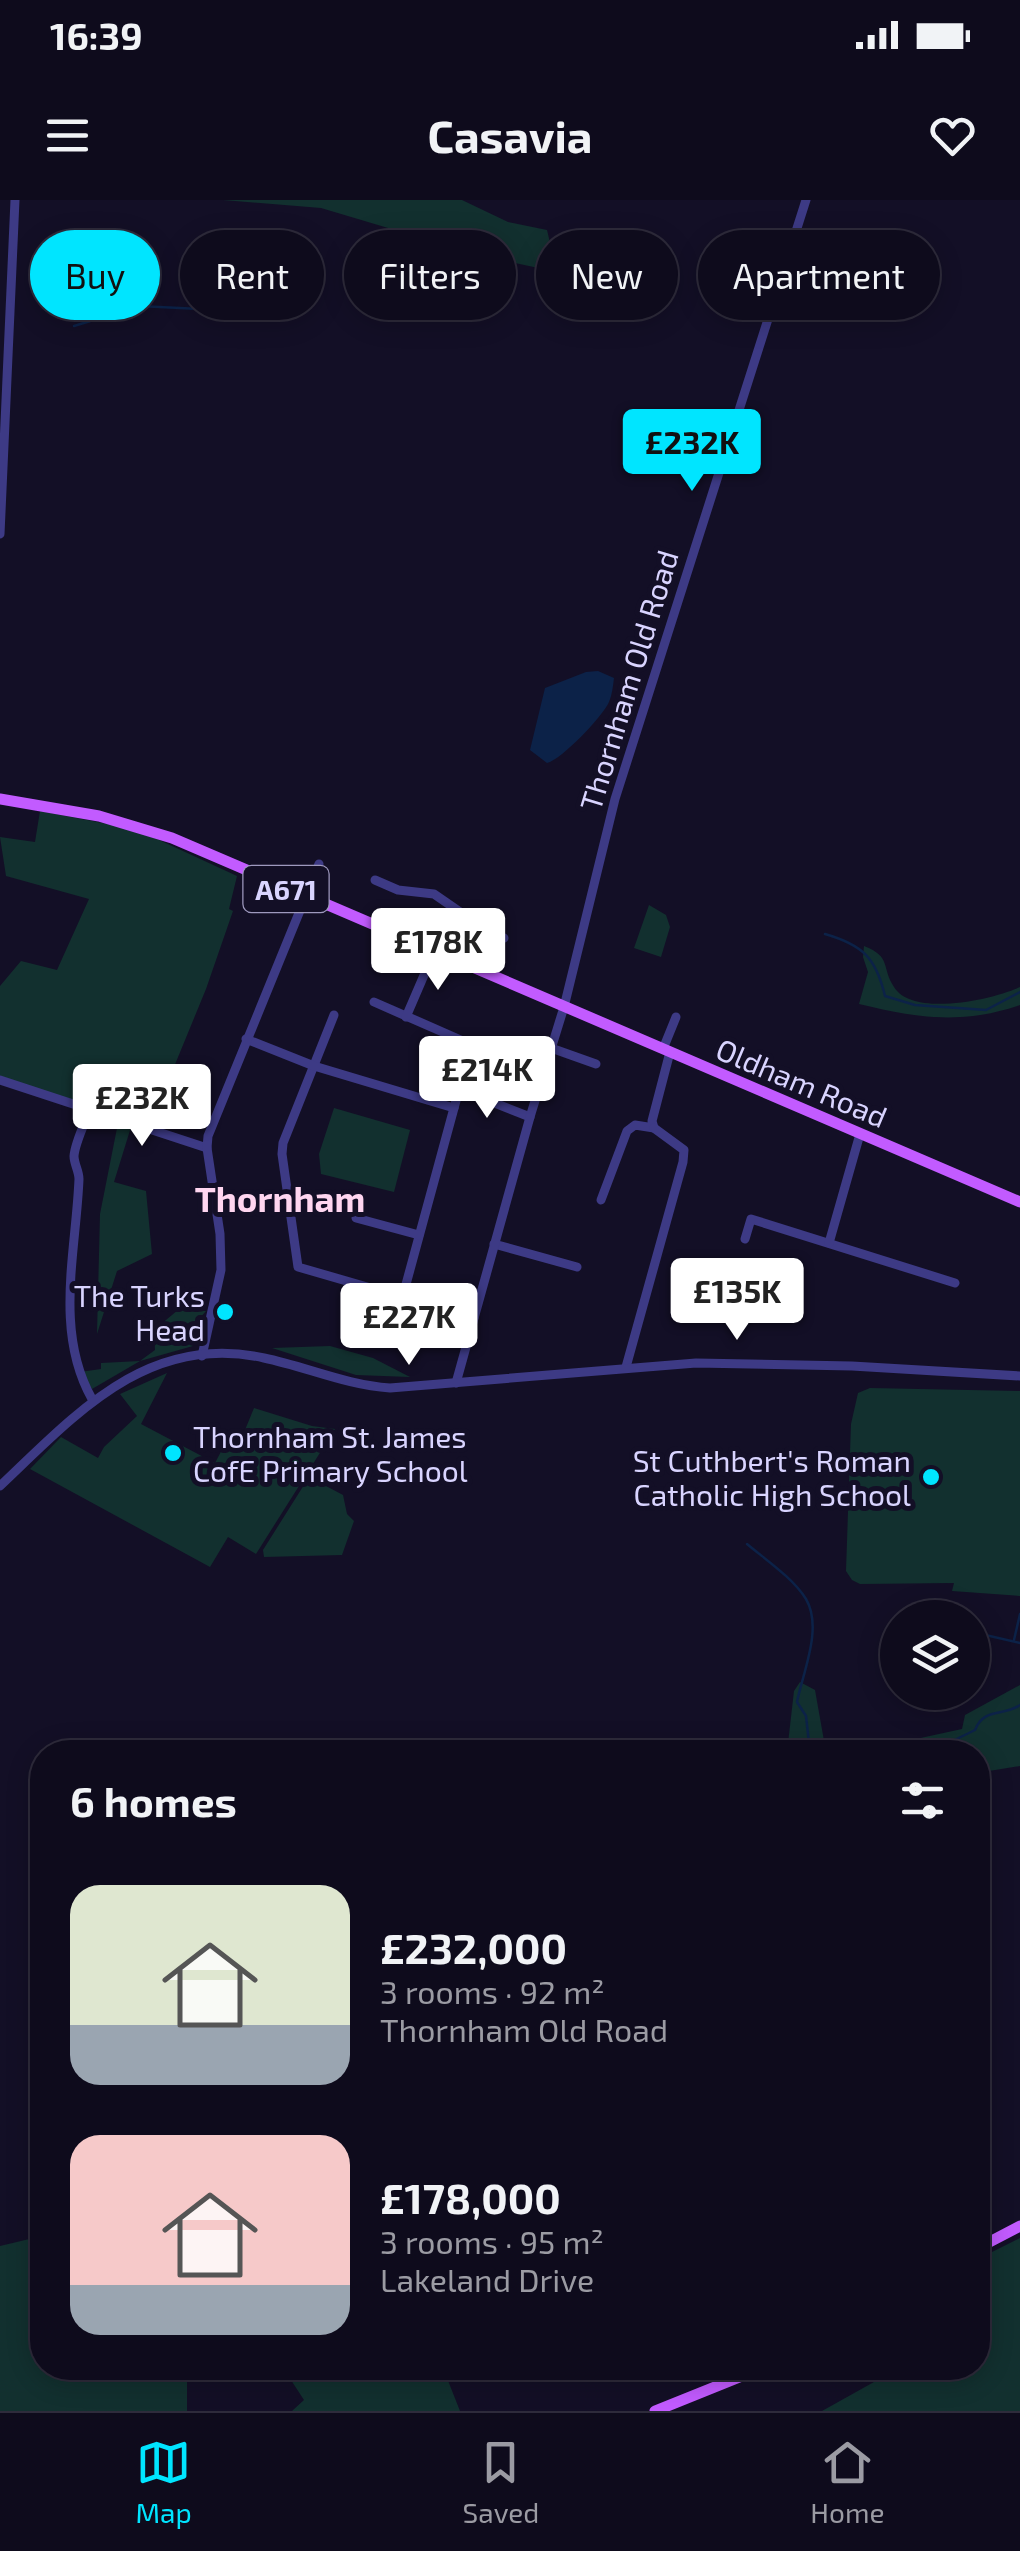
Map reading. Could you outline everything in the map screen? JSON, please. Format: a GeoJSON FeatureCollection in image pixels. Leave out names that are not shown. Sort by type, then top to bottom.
{"type":"FeatureCollection","features":[{"type":"Feature","properties":{"kind":"main road","name":"A671"},"geometry":{"type":"LineString","coordinates":[[0,799],[84,812],[172,838],[564,1007]]}},
{"type":"Feature","properties":{"kind":"main road","name":"Oldham Road"},"geometry":{"type":"LineString","coordinates":[[564,1007],[1020,1202]]}},
{"type":"Feature","properties":{"kind":"main road"},"geometry":{"type":"LineString","coordinates":[[990,2242],[1020,2226]]}},
{"type":"Feature","properties":{"kind":"main road"},"geometry":{"type":"LineString","coordinates":[[655,2411],[735,2380]]}},
{"type":"Feature","properties":{"kind":"street","name":"Thornham Old Road"},"geometry":{"type":"LineString","coordinates":[[456,1383],[564,1007],[615,800],[806,200]]}},
{"type":"Feature","properties":{"kind":"street"},"geometry":{"type":"LineString","coordinates":[[0,207],[15,204],[5,317],[0,534]]}},
{"type":"Feature","properties":{"kind":"street"},"geometry":{"type":"LineString","coordinates":[[202,1356],[221,1270],[208,1136],[319,864]]}},
{"type":"Feature","properties":{"kind":"street"},"geometry":{"type":"LineString","coordinates":[[375,880],[398,890],[434,894],[504,938]]}},
{"type":"Feature","properties":{"kind":"street"},"geometry":{"type":"LineString","coordinates":[[473,968],[489,932]]}},
{"type":"Feature","properties":{"kind":"street"},"geometry":{"type":"LineString","coordinates":[[406,1017],[434,952]]}},
{"type":"Feature","properties":{"kind":"street"},"geometry":{"type":"LineString","coordinates":[[374,1002],[468,1046],[470,1054],[402,1299]]}},
{"type":"Feature","properties":{"kind":"street"},"geometry":{"type":"LineString","coordinates":[[334,1015],[282,1154],[298,1268],[474,1318]]}},
{"type":"Feature","properties":{"kind":"street"},"geometry":{"type":"LineString","coordinates":[[654,1128],[652,1122],[676,1017]]}},
{"type":"Feature","properties":{"kind":"street"},"geometry":{"type":"LineString","coordinates":[[246,1039],[314,1066],[454,1108]]}},
{"type":"Feature","properties":{"kind":"street"},"geometry":{"type":"LineString","coordinates":[[551,1048],[596,1064]]}},
{"type":"Feature","properties":{"kind":"street"},"geometry":{"type":"LineString","coordinates":[[0,1080],[207,1148]]}},
{"type":"Feature","properties":{"kind":"street"},"geometry":{"type":"LineString","coordinates":[[459,1089],[530,1118]]}},
{"type":"Feature","properties":{"kind":"street"},"geometry":{"type":"LineString","coordinates":[[88,1112],[74,1158],[80,1174],[70,1276],[75,1357],[81,1380],[92,1399]]}},
{"type":"Feature","properties":{"kind":"street"},"geometry":{"type":"LineString","coordinates":[[602,1200],[626,1132],[636,1125],[654,1128],[684,1150],[626,1367]]}},
{"type":"Feature","properties":{"kind":"street"},"geometry":{"type":"LineString","coordinates":[[829,1243],[860,1134]]}},
{"type":"Feature","properties":{"kind":"street"},"geometry":{"type":"LineString","coordinates":[[356,1218],[420,1235]]}},
{"type":"Feature","properties":{"kind":"street"},"geometry":{"type":"LineString","coordinates":[[745,1239],[751,1219],[955,1283]]}},
{"type":"Feature","properties":{"kind":"street"},"geometry":{"type":"LineString","coordinates":[[494,1244],[573,1266],[564,1277]]}},
{"type":"Feature","properties":{"kind":"street"},"geometry":{"type":"LineString","coordinates":[[0,1486],[92,1399],[159,1365],[202,1356],[266,1358],[362,1386],[390,1388],[626,1367],[763,1362],[1020,1376]]}},
{"type":"Feature","properties":{"kind":"green space"},"geometry":{"type":"Polygon","coordinates":[[[223,200],[462,200],[508,222],[547,230],[536,230],[536,268],[516,263],[516,230],[395,230],[321,208],[223,200]]]}},
{"type":"Feature","properties":{"kind":"green space"},"geometry":{"type":"Polygon","coordinates":[[[734,409],[720,456],[679,441],[734,409]]]}},
{"type":"Feature","properties":{"kind":"green space"},"geometry":{"type":"Polygon","coordinates":[[[40,811],[118,826],[157,839],[237,876],[229,909],[233,911],[160,1101],[90,1080],[82,1104],[0,1076],[0,986],[21,961],[57,970],[89,899],[6,876],[0,837],[35,842],[40,811]]]}},
{"type":"Feature","properties":{"kind":"green space"},"geometry":{"type":"Polygon","coordinates":[[[649,905],[666,915],[670,927],[661,957],[634,948],[649,905]]]}},
{"type":"Feature","properties":{"kind":"green space"},"geometry":{"type":"Polygon","coordinates":[[[864,946],[879,954],[894,987],[918,1002],[954,1003],[1020,987],[1020,1005],[978,1015],[939,1017],[859,1004],[868,972],[864,946]]]}},
{"type":"Feature","properties":{"kind":"green space"},"geometry":{"type":"Polygon","coordinates":[[[334,1108],[410,1130],[394,1192],[321,1174],[319,1154],[334,1108]]]}},
{"type":"Feature","properties":{"kind":"green space"},"geometry":{"type":"Polygon","coordinates":[[[118,1123],[131,1127],[114,1182],[146,1191],[152,1254],[117,1271],[97,1334],[100,1214],[118,1123]]]}},
{"type":"Feature","properties":{"kind":"green space"},"geometry":{"type":"Polygon","coordinates":[[[178,1310],[206,1311],[199,1319],[193,1346],[140,1361],[155,1350],[154,1330],[178,1310]]]}},
{"type":"Feature","properties":{"kind":"green space"},"geometry":{"type":"Polygon","coordinates":[[[330,1346],[373,1358],[410,1377],[356,1375],[272,1348],[330,1346]]]}},
{"type":"Feature","properties":{"kind":"green space"},"geometry":{"type":"Polygon","coordinates":[[[140,1361],[92,1389],[80,1372],[101,1369],[101,1363],[140,1361]]]}},
{"type":"Feature","properties":{"kind":"green space"},"geometry":{"type":"Polygon","coordinates":[[[167,1373],[141,1424],[215,1463],[226,1442],[238,1447],[254,1408],[335,1429],[256,1554],[228,1537],[210,1567],[30,1469],[61,1437],[98,1458],[104,1447],[137,1416],[120,1394],[167,1373]]]}},
{"type":"Feature","properties":{"kind":"green space","name":"St Cuthbert's Roman Catholic High School"},"geometry":{"type":"Polygon","coordinates":[[[870,1388],[1020,1391],[1020,1596],[952,1591],[954,1583],[860,1584],[852,1580],[846,1571],[851,1424],[858,1393],[870,1388]]]}},
{"type":"Feature","properties":{"kind":"green space"},"geometry":{"type":"Polygon","coordinates":[[[309,1477],[343,1495],[347,1514],[354,1521],[342,1555],[264,1557],[263,1550],[309,1477]]]}},
{"type":"Feature","properties":{"kind":"green space"},"geometry":{"type":"Polygon","coordinates":[[[800,1682],[815,1690],[824,1740],[788,1740],[794,1691],[800,1682]]]}},
{"type":"Feature","properties":{"kind":"green space"},"geometry":{"type":"Polygon","coordinates":[[[1020,1685],[1020,1766],[990,1771],[990,1740],[911,1740],[962,1729],[965,1715],[974,1710],[990,1710],[990,1701],[1020,1685]]]}},
{"type":"Feature","properties":{"kind":"green space"},"geometry":{"type":"Polygon","coordinates":[[[1020,2238],[1020,2411],[822,2411],[878,2380],[990,2380],[990,2253],[1020,2238]]]}},
{"type":"Feature","properties":{"kind":"green space"},"geometry":{"type":"Polygon","coordinates":[[[30,2239],[30,2380],[187,2380],[187,2411],[0,2411],[0,2246],[30,2239]]]}},
{"type":"Feature","properties":{"kind":"green space"},"geometry":{"type":"Polygon","coordinates":[[[291,2380],[448,2380],[460,2411],[292,2411],[304,2400],[291,2380]]]}},
{"type":"Feature","properties":{"kind":"water"},"geometry":{"type":"Polygon","coordinates":[[[598,671],[614,678],[609,702],[581,737],[547,763],[530,750],[545,688],[598,671]]]}},
{"type":"Feature","properties":{"kind":"waterway"},"geometry":{"type":"LineString","coordinates":[[74,326],[139,306],[180,308]]}},
{"type":"Feature","properties":{"kind":"waterway"},"geometry":{"type":"LineString","coordinates":[[825,934],[866,955],[885,996],[915,1005],[986,1010],[1020,992]]}},
{"type":"Feature","properties":{"kind":"waterway"},"geometry":{"type":"LineString","coordinates":[[747,1544],[794,1584],[811,1611],[812,1636],[797,1702],[806,1716],[809,1740]]}},
{"type":"Feature","properties":{"kind":"waterway"},"geometry":{"type":"LineString","coordinates":[[1014,1640],[1020,1614]]}},
{"type":"Feature","properties":{"kind":"waterway"},"geometry":{"type":"LineString","coordinates":[[990,1636],[1020,1643]]}},
{"type":"Feature","properties":{"kind":"waterway"},"geometry":{"type":"LineString","coordinates":[[955,1740],[975,1730],[983,1718],[1020,1705]]}},
{"type":"Feature","properties":{"kind":"place","name":"The Turks Head"},"geometry":{"type":"Point","coordinates":[225,1312]}},
{"type":"Feature","properties":{"kind":"place","name":"Thornham St. James CofE Primary School"},"geometry":{"type":"Point","coordinates":[173,1453]}},
{"type":"Feature","properties":{"kind":"place","name":"St Cuthbert's Roman Catholic High School"},"geometry":{"type":"Point","coordinates":[931,1477]}},
{"type":"Feature","properties":{"kind":"district","name":"Thornham"},"geometry":{"type":"Point","coordinates":[280,1198]}}]}
